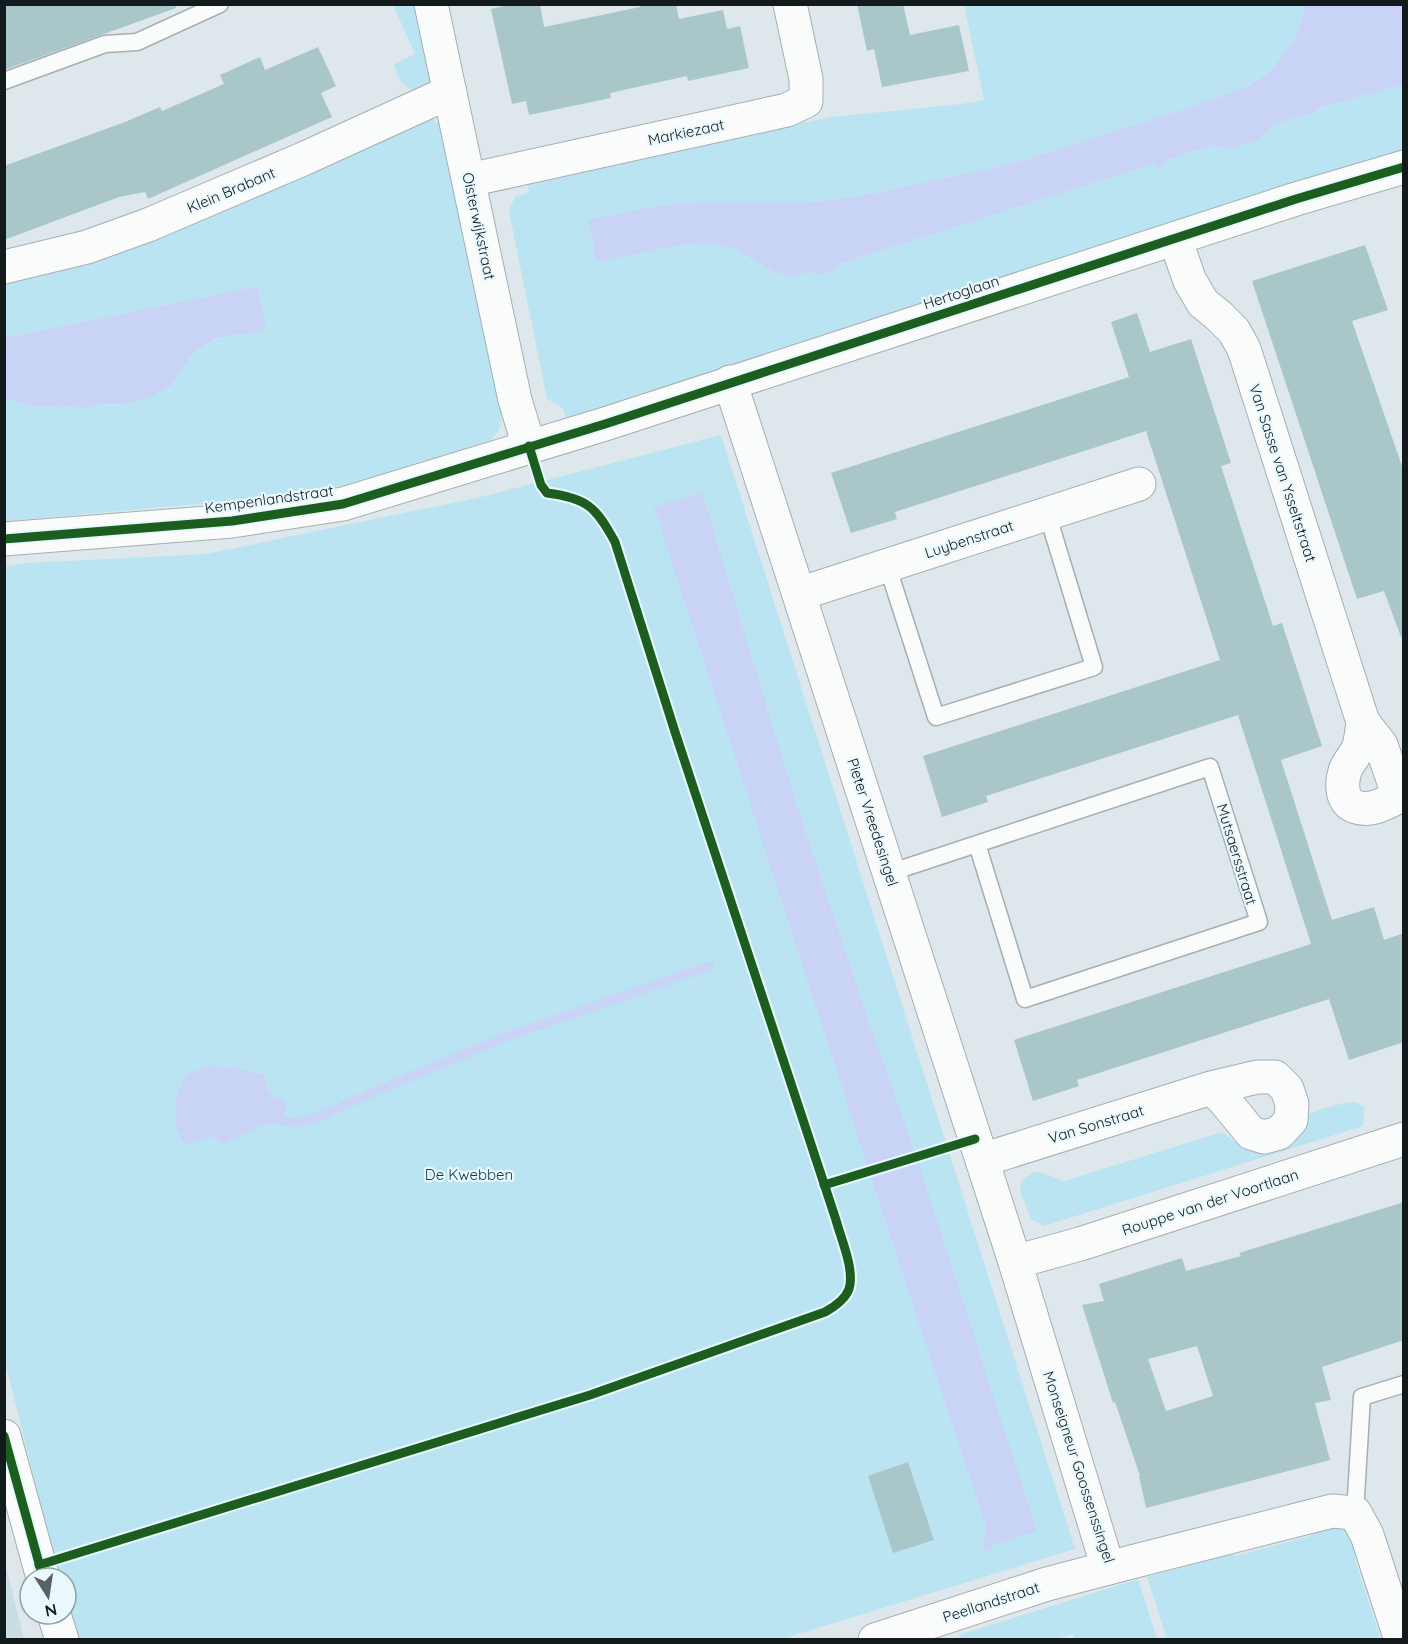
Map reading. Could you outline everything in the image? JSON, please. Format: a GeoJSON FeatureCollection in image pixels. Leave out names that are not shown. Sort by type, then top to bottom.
{"type":"FeatureCollection","features":[{"type":"Feature","properties":{"kind":"street","name":"Oisterwijkstraat"},"geometry":{"type":"LineString","coordinates":[[431,4],[515,400],[529,446]]}},
{"type":"Feature","properties":{"kind":"street","name":"Markiezaat"},"geometry":{"type":"LineString","coordinates":[[469,180],[787,110],[806,101],[806,79],[790,4]]}},
{"type":"Feature","properties":{"kind":"street","name":"Klein Brabant"},"geometry":{"type":"LineString","coordinates":[[4,267],[87,247],[148,225],[303,159],[450,92]]}},
{"type":"Feature","properties":{"kind":"street","name":"Hertoglaan"},"geometry":{"type":"LineString","coordinates":[[529,446],[605,424],[1404,167]]}},
{"type":"Feature","properties":{"kind":"street","name":"Van Sasse van Ysseltstraat"},"geometry":{"type":"LineString","coordinates":[[1175,239],[1190,281],[1203,303],[1234,331],[1244,349],[1363,722]]}},
{"type":"Feature","properties":{"kind":"street","name":"Pieter Vreedesingel"},"geometry":{"type":"LineString","coordinates":[[730,382],[1015,1262]]}},
{"type":"Feature","properties":{"kind":"street","name":"Kempenlandstraat"},"geometry":{"type":"LineString","coordinates":[[4,539],[232,521],[343,504],[529,446]]}},
{"type":"Feature","properties":{"kind":"street","name":"Luybenstraat"},"geometry":{"type":"LineString","coordinates":[[799,594],[1139,484]]}},
{"type":"Feature","properties":{"kind":"street","name":"Van Sonstraat"},"geometry":{"type":"LineString","coordinates":[[982,1160],[1210,1088]]}},
{"type":"Feature","properties":{"kind":"street","name":"Rouppe van der Voortlaan"},"geometry":{"type":"LineString","coordinates":[[1015,1262],[1080,1244],[1404,1139]]}},
{"type":"Feature","properties":{"kind":"street","name":"Monseigneur Goossenssingel"},"geometry":{"type":"LineString","coordinates":[[1015,1262],[1108,1569],[1332,1511],[1355,1513]]}},
{"type":"Feature","properties":{"kind":"street"},"geometry":{"type":"LineString","coordinates":[[4,1436],[40,1566]]}},
{"type":"Feature","properties":{"kind":"street"},"geometry":{"type":"LineString","coordinates":[[1355,1513],[1367,1535],[1401,1640]]}},
{"type":"Feature","properties":{"kind":"street","name":"Peellandstraat"},"geometry":{"type":"LineString","coordinates":[[893,1637],[1047,1584],[1108,1569]]}},
{"type":"Feature","properties":{"kind":"lane"},"geometry":{"type":"LineString","coordinates":[[4,81],[105,44],[137,42],[220,4]]}},
{"type":"Feature","properties":{"kind":"lane"},"geometry":{"type":"LineString","coordinates":[[887,565],[936,717],[1094,667],[1047,513]]}},
{"type":"Feature","properties":{"kind":"lane","name":"Mutsaersstraat"},"geometry":{"type":"LineString","coordinates":[[889,873],[1210,766],[1259,922],[1025,999],[977,844]]}},
{"type":"Feature","properties":{"kind":"lane"},"geometry":{"type":"LineString","coordinates":[[1355,1513],[1362,1398],[1404,1384]]}},
{"type":"Feature","properties":{"kind":"shaded area"},"geometry":{"type":"Polygon","coordinates":[[[1304,5],[1403,5],[1403,84],[1319,108],[1318,111],[1273,125],[1262,137],[1247,144],[1231,149],[1212,145],[1165,161],[1163,167],[1153,164],[839,264],[835,271],[819,275],[811,272],[790,277],[773,271],[734,249],[709,243],[679,245],[597,262],[588,220],[656,206],[695,203],[803,203],[855,197],[1031,158],[1244,88],[1269,73],[1294,40],[1304,15],[1304,5]]]}},
{"type":"Feature","properties":{"kind":"shaded area"},"geometry":{"type":"Polygon","coordinates":[[[258,286],[266,327],[253,333],[217,338],[194,352],[172,385],[154,395],[126,404],[102,404],[88,408],[32,406],[5,399],[5,338],[258,286]]]}},
{"type":"Feature","properties":{"kind":"shaded area"},"geometry":{"type":"Polygon","coordinates":[[[702,492],[792,790],[914,1149],[1037,1531],[992,1545],[990,1550],[985,1551],[983,1548],[986,1527],[654,507],[702,492]]]}},
{"type":"Feature","properties":{"kind":"shaded area"},"geometry":{"type":"Polygon","coordinates":[[[207,1067],[235,1068],[264,1075],[270,1094],[287,1103],[283,1121],[261,1126],[222,1144],[214,1136],[185,1145],[176,1127],[176,1098],[186,1075],[207,1067]]]}},
{"type":"Feature","properties":{"kind":"shaded area"},"geometry":{"type":"Polygon","coordinates":[[[4,1564],[18,1615],[18,1626],[21,1626],[24,1639],[5,1639],[4,1564]]]}},
{"type":"Feature","properties":{"kind":"green space"},"geometry":{"type":"Polygon","coordinates":[[[393,5],[415,5],[430,81],[421,88],[413,89],[405,86],[396,71],[394,64],[415,54],[393,5]]]}},
{"type":"Feature","properties":{"kind":"green space"},"geometry":{"type":"Polygon","coordinates":[[[964,5],[1304,5],[1304,15],[1294,40],[1269,73],[1244,88],[1031,158],[855,197],[803,203],[695,203],[656,206],[589,220],[592,241],[679,245],[709,243],[734,249],[773,271],[790,277],[811,272],[835,271],[839,264],[1153,164],[1157,167],[1165,161],[1212,145],[1231,149],[1247,144],[1262,137],[1273,125],[1400,84],[1403,84],[1403,152],[566,419],[563,408],[547,399],[509,212],[516,196],[529,193],[527,182],[831,117],[984,100],[964,5]]]}},
{"type":"Feature","properties":{"kind":"green space"},"geometry":{"type":"Polygon","coordinates":[[[428,118],[435,120],[441,127],[501,412],[501,423],[493,438],[485,443],[345,485],[313,492],[5,521],[5,399],[32,406],[88,408],[102,404],[115,405],[172,385],[194,352],[218,338],[253,333],[261,305],[258,286],[5,338],[5,282],[428,118]]]}},
{"type":"Feature","properties":{"kind":"green space","name":"De Kwebben"},"geometry":{"type":"Polygon","coordinates":[[[721,435],[1075,1549],[782,1639],[75,1639],[72,1626],[78,1626],[78,1566],[56,1566],[5,1362],[5,567],[26,563],[206,554],[481,497],[721,435]]]}},
{"type":"Feature","properties":{"kind":"green space"},"geometry":{"type":"Polygon","coordinates":[[[1355,1102],[1365,1107],[1363,1126],[1044,1226],[1031,1219],[1020,1191],[1021,1182],[1032,1172],[1064,1181],[1222,1132],[1238,1144],[1250,1149],[1312,1113],[1355,1102]]]}},
{"type":"Feature","properties":{"kind":"green space"},"geometry":{"type":"Polygon","coordinates":[[[1341,1522],[1359,1542],[1355,1560],[1381,1639],[1167,1639],[1147,1577],[1221,1557],[1219,1550],[1235,1556],[1310,1536],[1323,1523],[1341,1522]]]}},
{"type":"Feature","properties":{"kind":"green space"},"geometry":{"type":"Polygon","coordinates":[[[1138,1579],[1157,1639],[1075,1639],[1073,1634],[1053,1639],[956,1640],[960,1637],[959,1635],[1138,1579]]]}},
{"type":"Feature","properties":{"kind":"building"},"geometry":{"type":"Polygon","coordinates":[[[4,4],[175,4],[176,8],[4,70],[4,4]]]}},
{"type":"Feature","properties":{"kind":"building"},"geometry":{"type":"Polygon","coordinates":[[[513,4],[540,4],[544,27],[640,7],[640,4],[676,4],[679,19],[723,10],[727,29],[740,26],[749,68],[688,81],[687,76],[610,93],[611,98],[529,115],[526,101],[512,104],[491,9],[513,4]]]}},
{"type":"Feature","properties":{"kind":"building"},"geometry":{"type":"Polygon","coordinates":[[[857,4],[903,4],[910,35],[959,25],[969,71],[882,87],[874,49],[867,51],[857,4]]]}},
{"type":"Feature","properties":{"kind":"building"},"geometry":{"type":"Polygon","coordinates":[[[318,47],[336,86],[321,93],[332,117],[148,199],[145,192],[119,197],[4,240],[4,166],[160,107],[162,111],[224,84],[220,75],[260,57],[265,70],[318,47]]]}},
{"type":"Feature","properties":{"kind":"building"},"geometry":{"type":"Polygon","coordinates":[[[1365,245],[1388,310],[1352,321],[1404,472],[1404,637],[1401,637],[1384,591],[1357,599],[1252,281],[1365,245]]]}},
{"type":"Feature","properties":{"kind":"building"},"geometry":{"type":"Polygon","coordinates":[[[1137,313],[1150,352],[1191,339],[1231,463],[1221,466],[1273,626],[1282,623],[1322,746],[1281,760],[1332,920],[1374,907],[1384,940],[1404,933],[1404,1042],[1349,1060],[1329,999],[1077,1080],[1079,1086],[1033,1101],[1014,1040],[1311,944],[1238,715],[986,796],[988,802],[942,817],[923,756],[1220,660],[1146,431],[895,512],[897,519],[851,533],[831,473],[1129,377],[1111,322],[1137,313]]]}},
{"type":"Feature","properties":{"kind":"building"},"geometry":{"type":"Polygon","coordinates":[[[1404,1202],[1404,1340],[1322,1367],[1331,1400],[1315,1403],[1330,1460],[1146,1508],[1140,1476],[1115,1402],[1113,1403],[1082,1305],[1104,1301],[1099,1284],[1182,1258],[1186,1271],[1241,1256],[1239,1253],[1404,1202]],[[1197,1346],[1148,1359],[1166,1411],[1213,1396],[1197,1346]]]}},
{"type":"Feature","properties":{"kind":"building"},"geometry":{"type":"Polygon","coordinates":[[[908,1462],[934,1540],[893,1553],[868,1476],[908,1462]]]}},
{"type":"Feature","properties":{"kind":"waterway"},"geometry":{"type":"LineString","coordinates":[[272,1117],[297,1123],[323,1115],[503,1038],[710,966]]}},
{"type":"Feature","properties":{"kind":"cycle path"},"geometry":{"type":"LineString","coordinates":[[4,539],[232,521],[343,504],[605,424],[1296,199],[1404,167]]}},
{"type":"Feature","properties":{"kind":"cycle path"},"geometry":{"type":"LineString","coordinates":[[39,1565],[590,1395],[825,1312],[842,1300],[849,1289],[849,1264],[844,1245],[615,542],[602,520],[589,506],[572,498],[547,493],[541,485],[529,446]]}},
{"type":"Feature","properties":{"kind":"cycle path"},"geometry":{"type":"LineString","coordinates":[[824,1185],[975,1139]]}},
{"type":"Feature","properties":{"kind":"cycle path"},"geometry":{"type":"LineString","coordinates":[[4,1436],[40,1566]]}}]}
